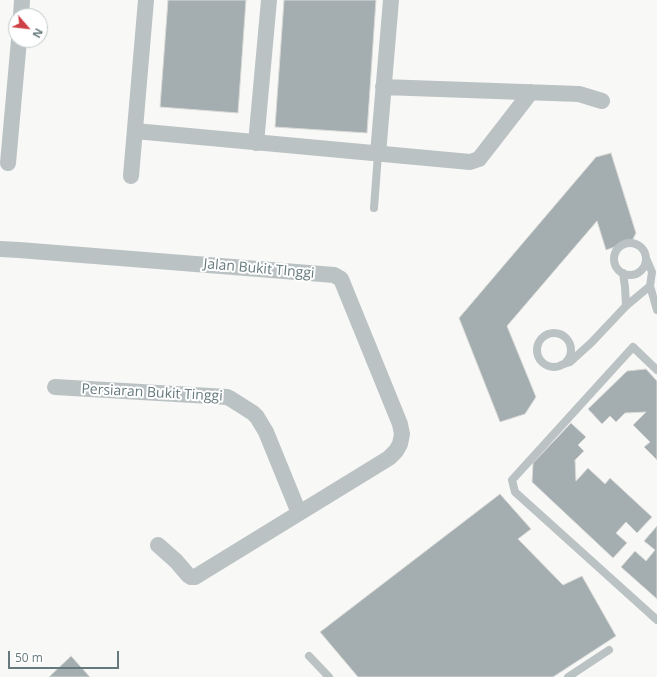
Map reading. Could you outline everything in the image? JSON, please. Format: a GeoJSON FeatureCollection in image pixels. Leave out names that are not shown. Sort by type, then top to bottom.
{"type":"FeatureCollection","features":[{"type":"Feature","properties":{"kind":"street"},"geometry":{"type":"LineString","coordinates":[[131,176],[146,0]]}},
{"type":"Feature","properties":{"kind":"street"},"geometry":{"type":"LineString","coordinates":[[256,143],[269,0]]}},
{"type":"Feature","properties":{"kind":"street"},"geometry":{"type":"LineString","coordinates":[[378,154],[391,0]]}},
{"type":"Feature","properties":{"kind":"street"},"geometry":{"type":"LineString","coordinates":[[8,163],[18,48]]}},
{"type":"Feature","properties":{"kind":"street"},"geometry":{"type":"LineString","coordinates":[[383,87],[579,94],[602,101]]}},
{"type":"Feature","properties":{"kind":"street"},"geometry":{"type":"LineString","coordinates":[[135,131],[470,162],[479,159],[531,92]]}},
{"type":"Feature","properties":{"kind":"street","name":"Jalan Bukit TInggi"},"geometry":{"type":"LineString","coordinates":[[0,249],[334,275],[341,279],[400,424],[402,434],[400,444],[389,458],[300,513]]}},
{"type":"Feature","properties":{"kind":"street","name":"Persiaran Bukit Tinggi"},"geometry":{"type":"LineString","coordinates":[[55,388],[219,397],[231,399],[257,417],[266,432],[300,513]]}},
{"type":"Feature","properties":{"kind":"street"},"geometry":{"type":"LineString","coordinates":[[158,545],[176,561],[188,575],[191,577],[196,577],[300,513]]}},
{"type":"Feature","properties":{"kind":"lane"},"geometry":{"type":"LineString","coordinates":[[374,208],[378,154]]}},
{"type":"Feature","properties":{"kind":"lane"},"geometry":{"type":"LineString","coordinates":[[646,258],[644,268],[632,275],[623,273],[619,270],[615,261],[616,251],[624,244],[634,244],[643,249],[652,272],[650,286],[657,310]]}},
{"type":"Feature","properties":{"kind":"lane"},"geometry":{"type":"LineString","coordinates":[[623,273],[626,306]]}},
{"type":"Feature","properties":{"kind":"lane"},"geometry":{"type":"LineString","coordinates":[[561,365],[567,361],[570,355],[571,348],[567,340],[561,334],[553,333],[545,336],[539,342],[537,350],[539,358],[545,364],[553,367],[561,365],[570,362],[591,344],[626,306],[650,286]]}},
{"type":"Feature","properties":{"kind":"lane"},"geometry":{"type":"LineString","coordinates":[[571,348],[581,348],[591,344]]}},
{"type":"Feature","properties":{"kind":"lane"},"geometry":{"type":"LineString","coordinates":[[657,370],[633,347],[512,480],[515,492],[657,620]]}},
{"type":"Feature","properties":{"kind":"lane"},"geometry":{"type":"LineString","coordinates":[[568,677],[609,650]]}},
{"type":"Feature","properties":{"kind":"lane"},"geometry":{"type":"LineString","coordinates":[[309,656],[330,677]]}},
{"type":"Feature","properties":{"kind":"building"},"geometry":{"type":"Polygon","coordinates":[[[168,0],[246,0],[238,113],[160,107],[168,0]]]}},
{"type":"Feature","properties":{"kind":"building"},"geometry":{"type":"Polygon","coordinates":[[[284,0],[376,0],[367,133],[275,127],[284,0]]]}},
{"type":"Feature","properties":{"kind":"building"},"geometry":{"type":"Polygon","coordinates":[[[611,153],[636,233],[632,241],[606,250],[597,221],[507,326],[536,397],[525,414],[500,422],[459,318],[596,157],[611,153]]]}},
{"type":"Feature","properties":{"kind":"building"},"geometry":{"type":"Polygon","coordinates":[[[646,369],[657,381],[657,460],[644,447],[650,442],[633,425],[646,412],[625,413],[616,422],[610,416],[602,424],[588,409],[627,371],[646,369]]]}},
{"type":"Feature","properties":{"kind":"building"},"geometry":{"type":"Polygon","coordinates":[[[571,423],[586,437],[578,445],[584,451],[575,460],[576,481],[588,468],[605,484],[610,478],[652,517],[637,533],[626,522],[616,533],[627,543],[613,558],[532,482],[533,463],[571,423]]]}},
{"type":"Feature","properties":{"kind":"building"},"geometry":{"type":"Polygon","coordinates":[[[500,494],[531,529],[518,539],[563,585],[582,576],[616,636],[553,677],[358,677],[320,632],[500,494]]]}},
{"type":"Feature","properties":{"kind":"building"},"geometry":{"type":"Polygon","coordinates":[[[657,526],[657,599],[621,567],[635,551],[646,561],[655,550],[644,541],[657,526]]]}},
{"type":"Feature","properties":{"kind":"building"},"geometry":{"type":"Polygon","coordinates":[[[71,656],[90,677],[49,677],[71,656]]]}}]}
